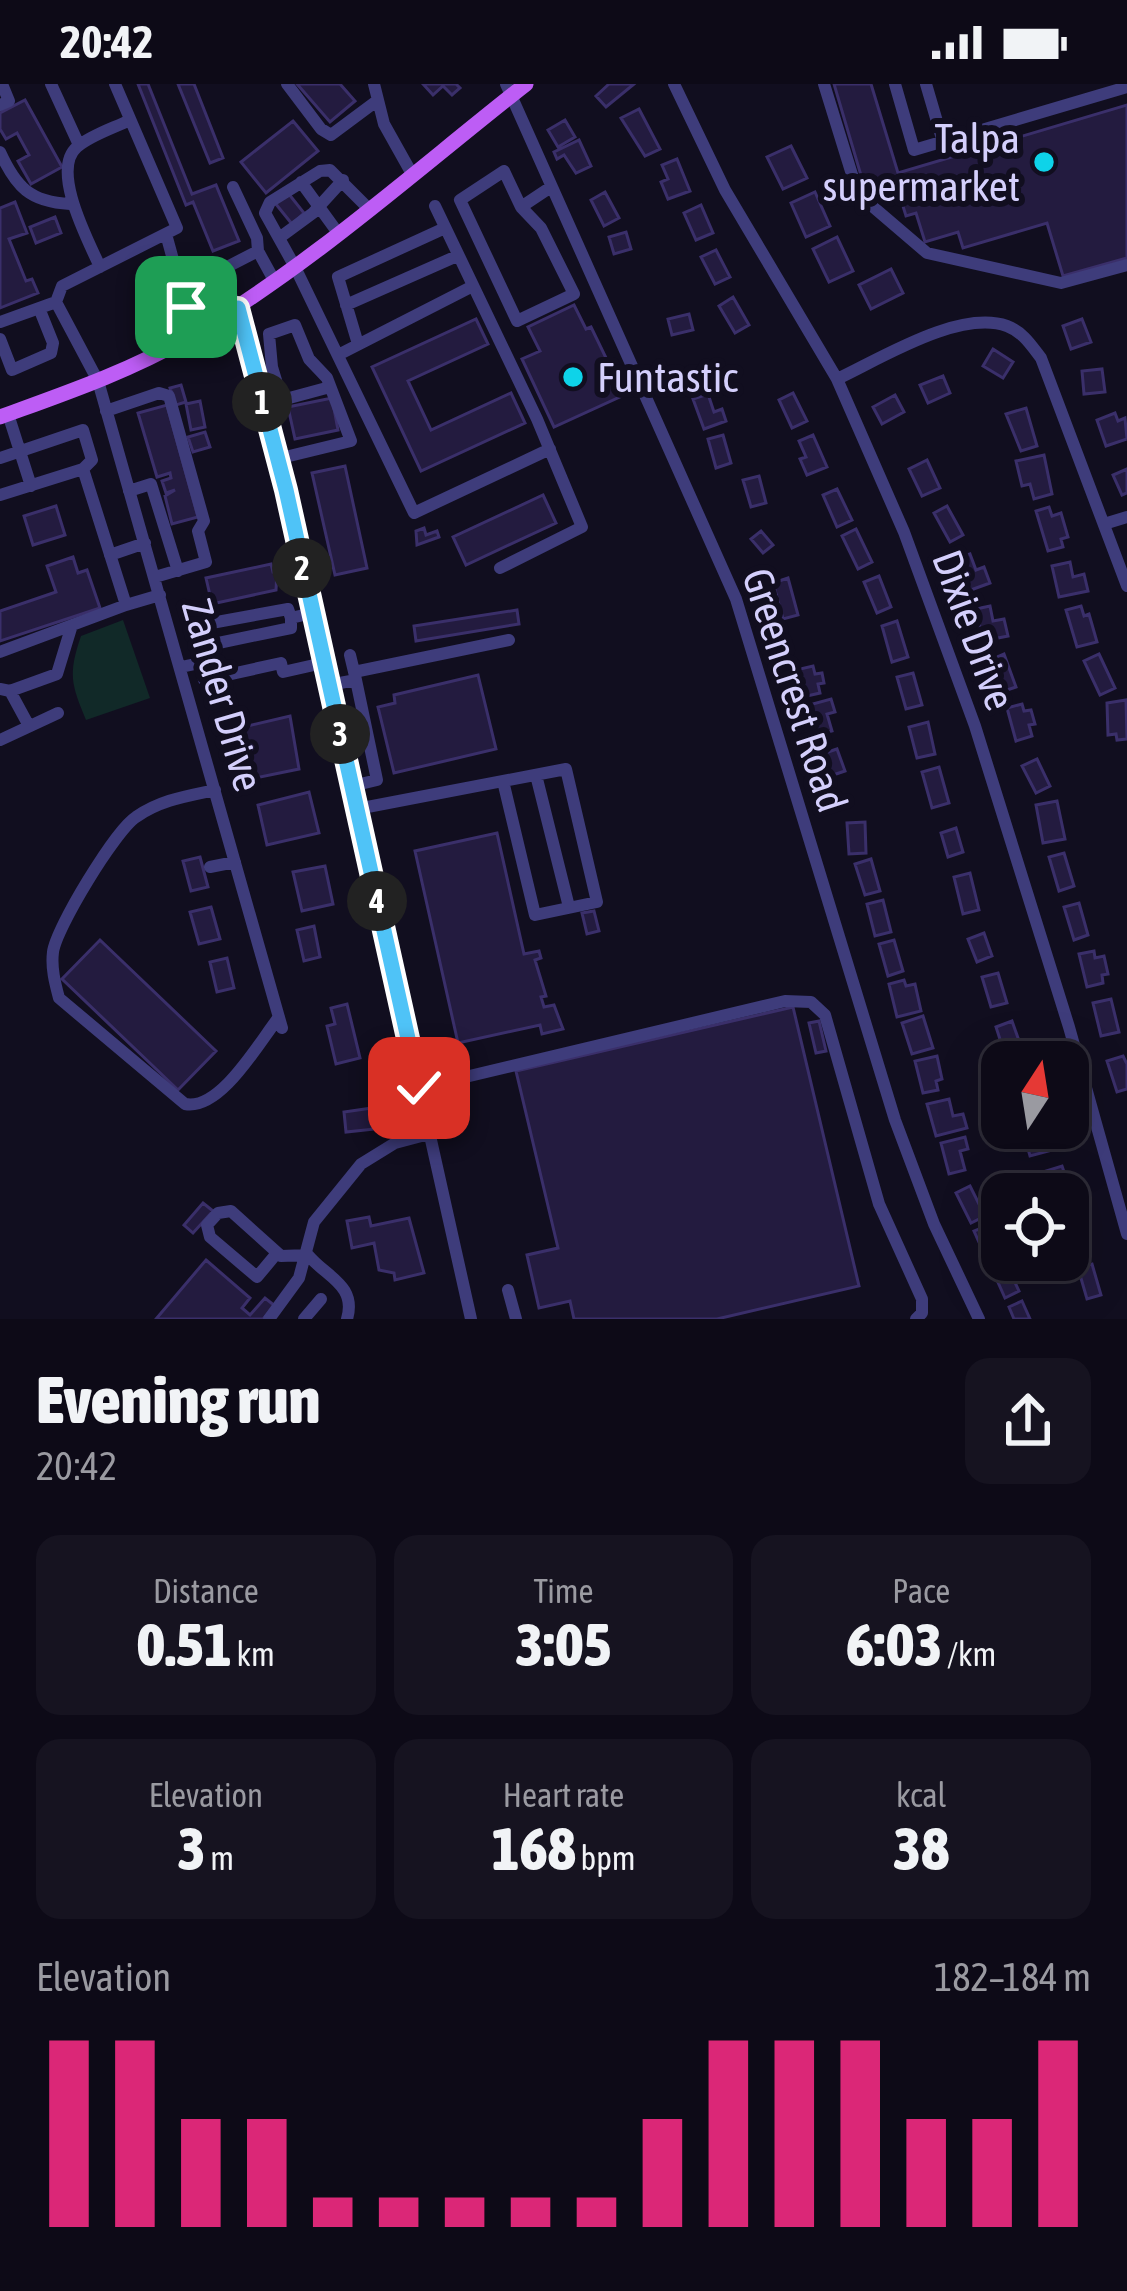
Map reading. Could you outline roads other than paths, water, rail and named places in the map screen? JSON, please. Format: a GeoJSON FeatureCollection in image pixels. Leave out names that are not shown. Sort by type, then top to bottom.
{"type":"FeatureCollection","features":[{"type":"Feature","properties":{"kind":"main road"},"geometry":{"type":"LineString","coordinates":[[4,416],[98,381],[238,308],[369,209],[508,90],[526,84]]}},
{"type":"Feature","properties":{"kind":"street"},"geometry":{"type":"LineString","coordinates":[[0,105],[9,101],[2,84]]}},
{"type":"Feature","properties":{"kind":"street"},"geometry":{"type":"LineString","coordinates":[[51,84],[79,145]]}},
{"type":"Feature","properties":{"kind":"street"},"geometry":{"type":"LineString","coordinates":[[0,322],[56,302],[62,286],[177,228],[115,84]]}},
{"type":"Feature","properties":{"kind":"street"},"geometry":{"type":"LineString","coordinates":[[287,84],[321,129],[331,135],[378,100]]}},
{"type":"Feature","properties":{"kind":"street"},"geometry":{"type":"LineString","coordinates":[[374,84],[384,124],[412,174]]}},
{"type":"Feature","properties":{"kind":"street","name":"Dixie Drive"},"geometry":{"type":"LineString","coordinates":[[674,84],[725,190],[837,379],[904,532],[975,726],[1127,1234]]}},
{"type":"Feature","properties":{"kind":"street"},"geometry":{"type":"LineString","coordinates":[[824,84],[858,194],[927,253],[1060,283],[1127,265]]}},
{"type":"Feature","properties":{"kind":"street"},"geometry":{"type":"LineString","coordinates":[[895,84],[914,150],[1127,87]]}},
{"type":"Feature","properties":{"kind":"street"},"geometry":{"type":"LineString","coordinates":[[926,84],[943,142]]}},
{"type":"Feature","properties":{"kind":"street","name":"Greencrest Road"},"geometry":{"type":"LineString","coordinates":[[508,90],[736,599],[895,1120],[934,1224],[979,1319]]}},
{"type":"Feature","properties":{"kind":"street"},"geometry":{"type":"LineString","coordinates":[[100,267],[70,204],[70,154],[130,120]]}},
{"type":"Feature","properties":{"kind":"street"},"geometry":{"type":"LineString","coordinates":[[0,152],[14,182],[47,203],[70,204]]}},
{"type":"Feature","properties":{"kind":"street"},"geometry":{"type":"LineString","coordinates":[[369,209],[336,172],[320,171],[266,207],[265,213],[296,267],[414,514],[550,448]]}},
{"type":"Feature","properties":{"kind":"street"},"geometry":{"type":"LineString","coordinates":[[504,171],[521,207],[541,228],[574,294],[517,321],[460,200],[504,171]]}},
{"type":"Feature","properties":{"kind":"street"},"geometry":{"type":"LineString","coordinates":[[279,238],[343,180]]}},
{"type":"Feature","properties":{"kind":"street"},"geometry":{"type":"LineString","coordinates":[[302,182],[338,233]]}},
{"type":"Feature","properties":{"kind":"street"},"geometry":{"type":"LineString","coordinates":[[521,207],[551,187]]}},
{"type":"Feature","properties":{"kind":"street"},"geometry":{"type":"LineString","coordinates":[[233,188],[275,282]]}},
{"type":"Feature","properties":{"kind":"street"},"geometry":{"type":"LineString","coordinates":[[435,206],[550,448],[581,527],[500,568]]}},
{"type":"Feature","properties":{"kind":"street"},"geometry":{"type":"LineString","coordinates":[[358,344],[338,278],[445,228]]}},
{"type":"Feature","properties":{"kind":"street"},"geometry":{"type":"LineString","coordinates":[[166,234],[186,307],[199,331]]}},
{"type":"Feature","properties":{"kind":"street"},"geometry":{"type":"LineString","coordinates":[[258,250],[226,267],[225,273],[277,459],[471,1319]]}},
{"type":"Feature","properties":{"kind":"street"},"geometry":{"type":"LineString","coordinates":[[346,305],[457,256]]}},
{"type":"Feature","properties":{"kind":"street"},"geometry":{"type":"LineString","coordinates":[[338,355],[471,287]]}},
{"type":"Feature","properties":{"kind":"street","name":"Zander Drive"},"geometry":{"type":"LineString","coordinates":[[56,302],[98,381],[181,667],[280,1023],[214,1099],[198,1107],[185,1104],[59,998],[52,973],[53,948],[112,840],[140,814],[162,802],[215,790]]}},
{"type":"Feature","properties":{"kind":"street"},"geometry":{"type":"LineString","coordinates":[[0,339],[12,370],[51,353],[53,344],[39,308]]}},
{"type":"Feature","properties":{"kind":"street"},"geometry":{"type":"LineString","coordinates":[[837,379],[959,325],[1003,324],[1021,333],[1042,358],[1127,586]]}},
{"type":"Feature","properties":{"kind":"street"},"geometry":{"type":"LineString","coordinates":[[277,459],[351,441],[330,387],[309,358],[295,325],[269,334],[282,400],[330,387]]}},
{"type":"Feature","properties":{"kind":"street"},"geometry":{"type":"LineString","coordinates":[[254,372],[272,367]]}},
{"type":"Feature","properties":{"kind":"street"},"geometry":{"type":"LineString","coordinates":[[106,411],[159,393],[170,396],[204,521],[198,531],[206,562],[155,578]]}},
{"type":"Feature","properties":{"kind":"street"},"geometry":{"type":"LineString","coordinates":[[4,416],[31,486]]}},
{"type":"Feature","properties":{"kind":"street"},"geometry":{"type":"LineString","coordinates":[[0,458],[83,430],[92,460],[83,469],[0,494]]}},
{"type":"Feature","properties":{"kind":"street"},"geometry":{"type":"LineString","coordinates":[[83,469],[126,605]]}},
{"type":"Feature","properties":{"kind":"street"},"geometry":{"type":"LineString","coordinates":[[129,490],[151,484],[178,571]]}},
{"type":"Feature","properties":{"kind":"street"},"geometry":{"type":"LineString","coordinates":[[1104,524],[1127,517]]}},
{"type":"Feature","properties":{"kind":"street"},"geometry":{"type":"LineString","coordinates":[[110,555],[145,543]]}},
{"type":"Feature","properties":{"kind":"street"},"geometry":{"type":"LineString","coordinates":[[0,652],[160,595]]}},
{"type":"Feature","properties":{"kind":"street"},"geometry":{"type":"LineString","coordinates":[[288,609],[292,617],[291,628],[204,646],[196,647],[193,635],[195,626],[288,609]]}},
{"type":"Feature","properties":{"kind":"street"},"geometry":{"type":"LineString","coordinates":[[292,617],[312,613]]}},
{"type":"Feature","properties":{"kind":"street"},"geometry":{"type":"LineString","coordinates":[[29,726],[5,690],[57,674],[72,625]]}},
{"type":"Feature","properties":{"kind":"street"},"geometry":{"type":"LineString","coordinates":[[173,640],[193,635]]}},
{"type":"Feature","properties":{"kind":"street"},"geometry":{"type":"LineString","coordinates":[[329,685],[509,640]]}},
{"type":"Feature","properties":{"kind":"street"},"geometry":{"type":"LineString","coordinates":[[350,656],[377,780],[352,786]]}},
{"type":"Feature","properties":{"kind":"street"},"geometry":{"type":"LineString","coordinates":[[181,667],[200,663],[204,680],[281,663],[283,672],[323,663]]}},
{"type":"Feature","properties":{"kind":"street"},"geometry":{"type":"LineString","coordinates":[[0,740],[58,713]]}},
{"type":"Feature","properties":{"kind":"street"},"geometry":{"type":"LineString","coordinates":[[357,809],[503,781],[536,775],[566,769],[597,902],[535,915],[503,781]]}},
{"type":"Feature","properties":{"kind":"street"},"geometry":{"type":"LineString","coordinates":[[536,775],[569,907]]}},
{"type":"Feature","properties":{"kind":"street"},"geometry":{"type":"LineString","coordinates":[[210,867],[235,862]]}},
{"type":"Feature","properties":{"kind":"street"},"geometry":{"type":"LineString","coordinates":[[419,1088],[785,1001],[811,1002],[825,1015],[879,1204],[922,1299],[922,1313],[916,1319]]}},
{"type":"Feature","properties":{"kind":"street"},"geometry":{"type":"LineString","coordinates":[[269,1319],[299,1277],[314,1222],[362,1164],[395,1143],[429,1134]]}},
{"type":"Feature","properties":{"kind":"street"},"geometry":{"type":"LineString","coordinates":[[277,1253],[257,1277],[210,1237],[207,1225],[218,1213],[231,1211],[277,1253],[291,1258],[308,1255]]}},
{"type":"Feature","properties":{"kind":"street"},"geometry":{"type":"LineString","coordinates":[[308,1255],[345,1288],[351,1302],[347,1319]]}},
{"type":"Feature","properties":{"kind":"street"},"geometry":{"type":"LineString","coordinates":[[508,1290],[516,1319]]}},
{"type":"Feature","properties":{"kind":"street"},"geometry":{"type":"LineString","coordinates":[[304,1319],[321,1299]]}},
{"type":"Feature","properties":{"kind":"place","name":"Talpa supermarket"},"geometry":{"type":"Point","coordinates":[1044,162]}},
{"type":"Feature","properties":{"kind":"place","name":"Funtastic"},"geometry":{"type":"Point","coordinates":[573,377]}}]}
